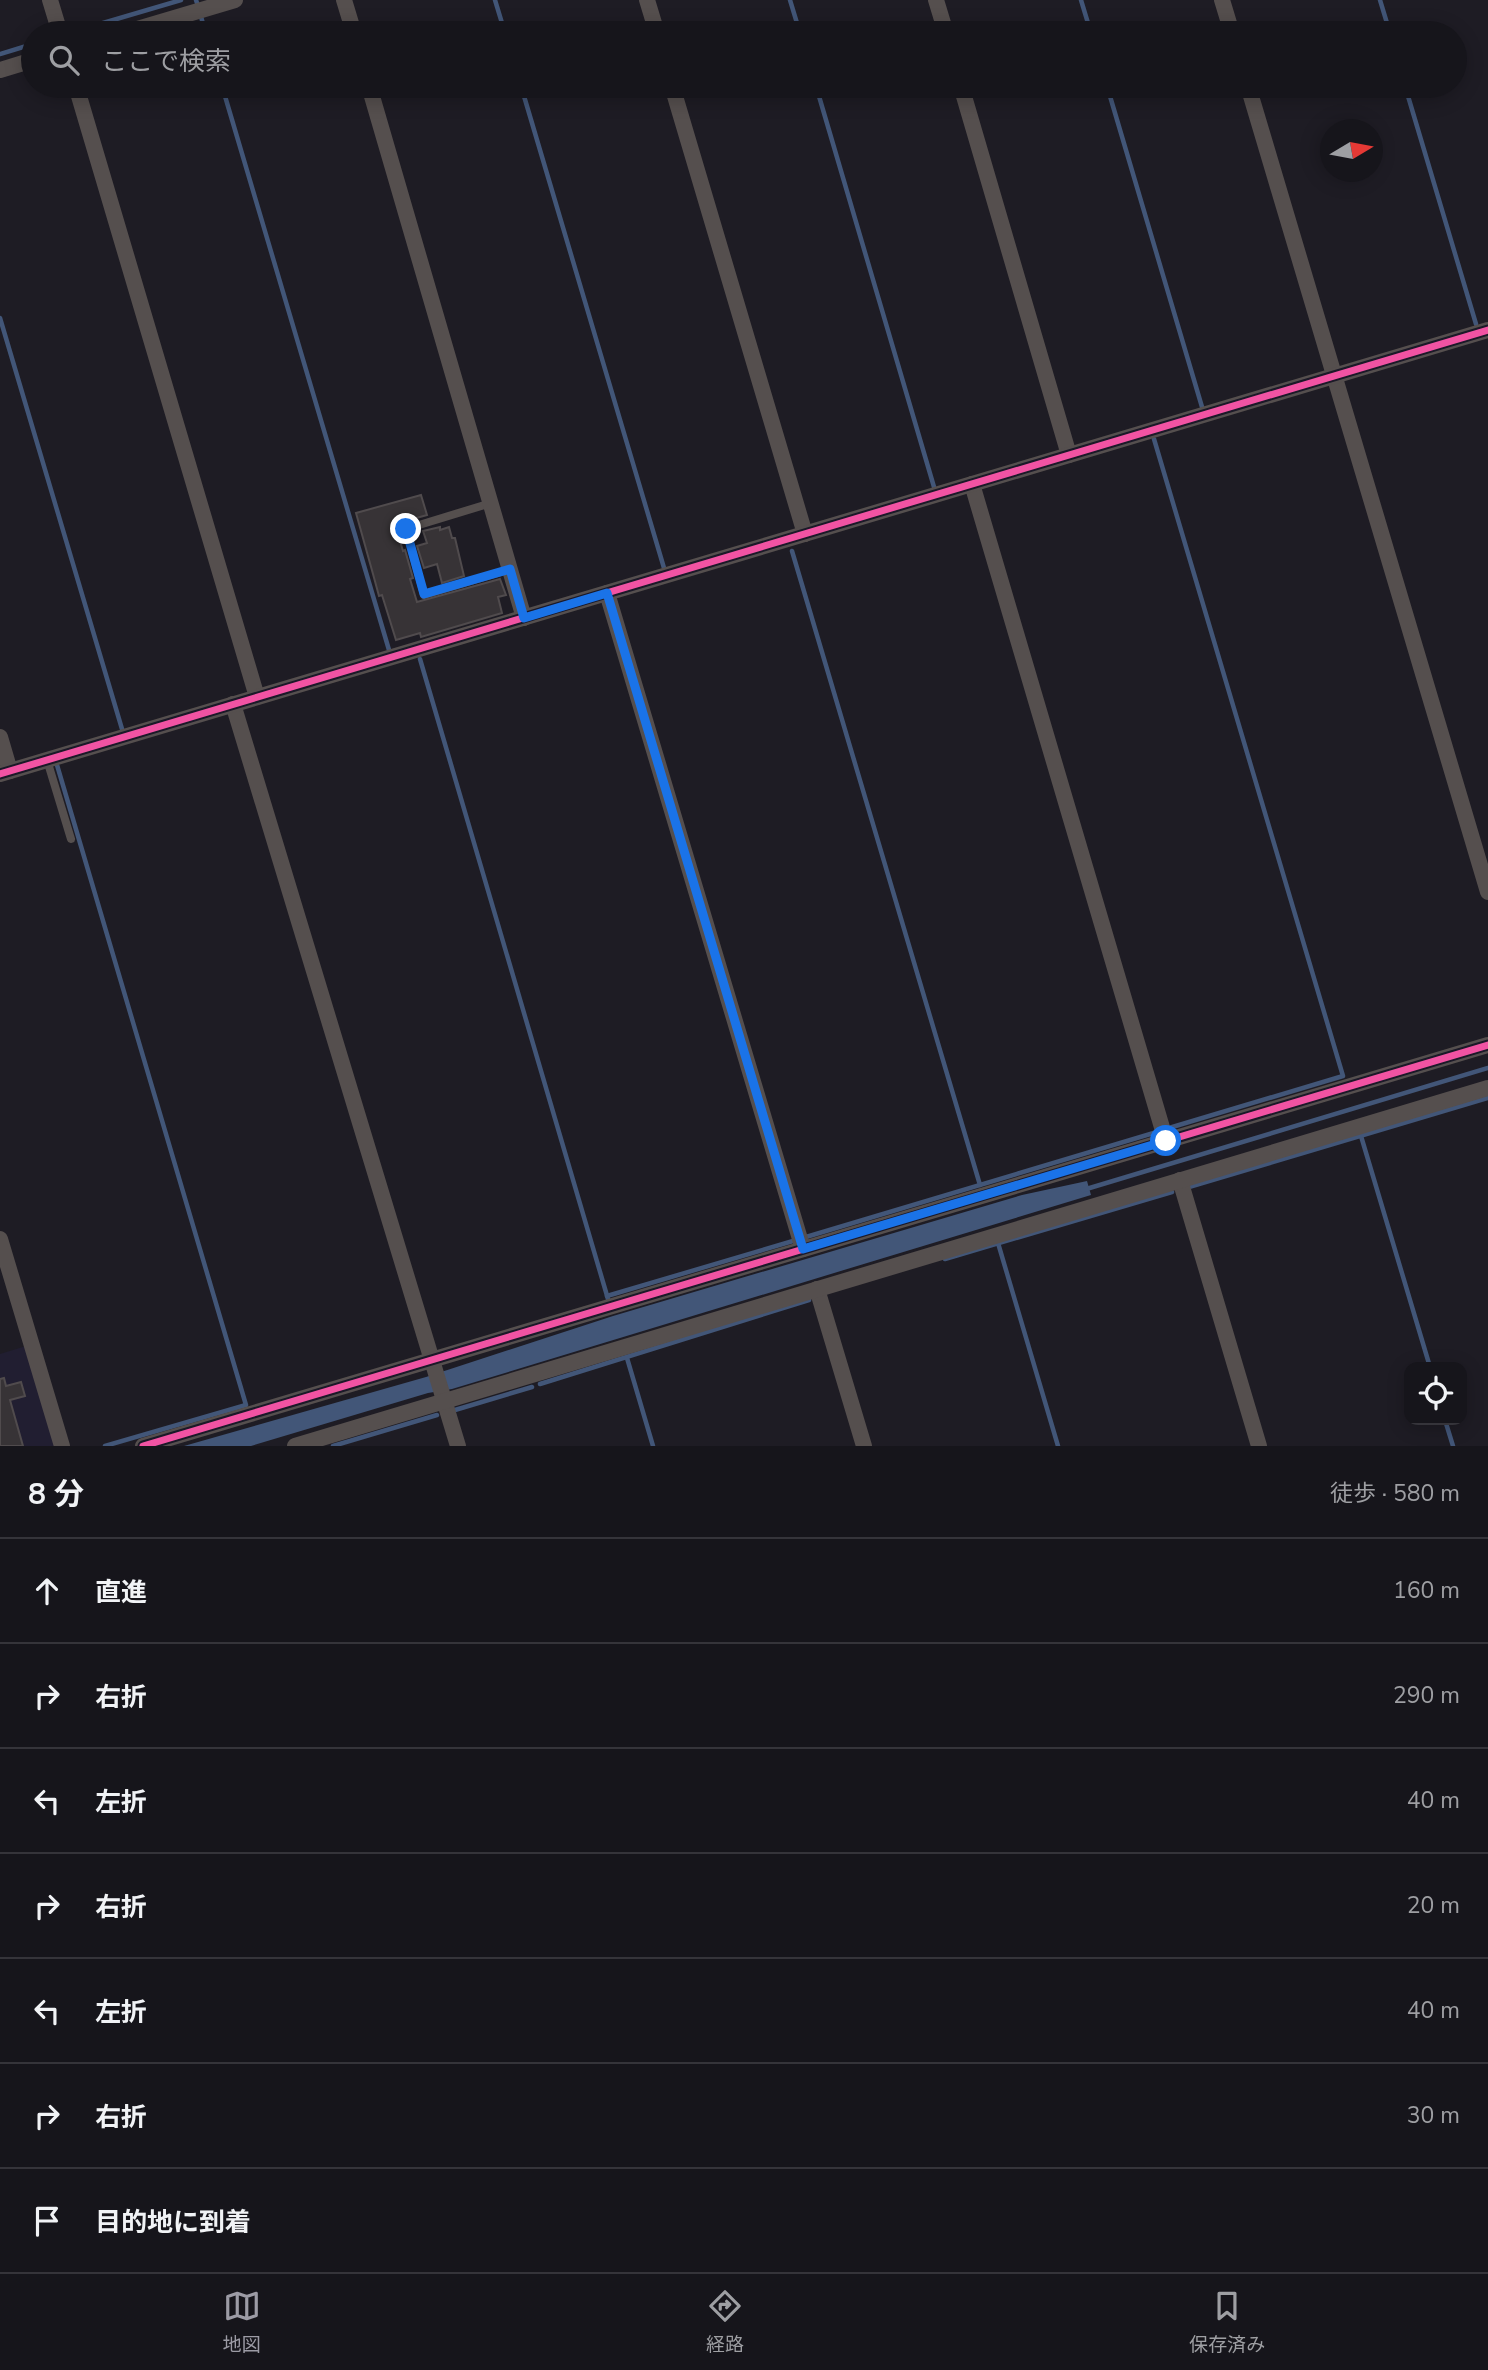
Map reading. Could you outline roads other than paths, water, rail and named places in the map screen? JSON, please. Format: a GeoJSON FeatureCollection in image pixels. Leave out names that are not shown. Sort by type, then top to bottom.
{"type":"FeatureCollection","features":[{"type":"Feature","properties":{"kind":"street"},"geometry":{"type":"LineString","coordinates":[[50,0],[57,21]]}},
{"type":"Feature","properties":{"kind":"street"},"geometry":{"type":"LineString","coordinates":[[165,21],[236,0]]}},
{"type":"Feature","properties":{"kind":"street"},"geometry":{"type":"LineString","coordinates":[[344,0],[350,21]]}},
{"type":"Feature","properties":{"kind":"street"},"geometry":{"type":"LineString","coordinates":[[647,0],[653,21]]}},
{"type":"Feature","properties":{"kind":"street"},"geometry":{"type":"LineString","coordinates":[[936,0],[942,21]]}},
{"type":"Feature","properties":{"kind":"street"},"geometry":{"type":"LineString","coordinates":[[1222,0],[1228,21]]}},
{"type":"Feature","properties":{"kind":"street"},"geometry":{"type":"LineString","coordinates":[[0,70],[21,64]]}},
{"type":"Feature","properties":{"kind":"street"},"geometry":{"type":"LineString","coordinates":[[80,98],[257,697]]}},
{"type":"Feature","properties":{"kind":"street"},"geometry":{"type":"LineString","coordinates":[[373,98],[524,618]]}},
{"type":"Feature","properties":{"kind":"street"},"geometry":{"type":"LineString","coordinates":[[676,98],[805,534]]}},
{"type":"Feature","properties":{"kind":"street"},"geometry":{"type":"LineString","coordinates":[[965,98],[1069,455]]}},
{"type":"Feature","properties":{"kind":"street"},"geometry":{"type":"LineString","coordinates":[[1252,98],[1488,892]]}},
{"type":"Feature","properties":{"kind":"street"},"geometry":{"type":"LineString","coordinates":[[0,737],[5,772],[1488,330]]}},
{"type":"Feature","properties":{"kind":"street"},"geometry":{"type":"LineString","coordinates":[[972,484],[1166,1141]]}},
{"type":"Feature","properties":{"kind":"street"},"geometry":{"type":"LineString","coordinates":[[607,593],[803,1249]]}},
{"type":"Feature","properties":{"kind":"street"},"geometry":{"type":"LineString","coordinates":[[233,705],[458,1446]]}},
{"type":"Feature","properties":{"kind":"street"},"geometry":{"type":"LineString","coordinates":[[142,1446],[433,1365],[803,1249],[1488,1045]]}},
{"type":"Feature","properties":{"kind":"street"},"geometry":{"type":"LineString","coordinates":[[295,1446],[1488,1088]]}},
{"type":"Feature","properties":{"kind":"street"},"geometry":{"type":"LineString","coordinates":[[1180,1180],[1259,1446]]}},
{"type":"Feature","properties":{"kind":"street"},"geometry":{"type":"LineString","coordinates":[[0,1239],[62,1446]]}},
{"type":"Feature","properties":{"kind":"street"},"geometry":{"type":"LineString","coordinates":[[817,1289],[864,1446]]}},
{"type":"Feature","properties":{"kind":"lane"},"geometry":{"type":"LineString","coordinates":[[491,503],[406,529],[424,594],[510,569]]}},
{"type":"Feature","properties":{"kind":"lane"},"geometry":{"type":"LineString","coordinates":[[47,760],[71,839]]}},
{"type":"Feature","properties":{"kind":"water"},"geometry":{"type":"Polygon","coordinates":[[[1087,1181],[1091,1195],[452,1389],[428,1393],[251,1446],[184,1446],[426,1377],[613,1316],[1022,1195],[1087,1181]]]}},
{"type":"Feature","properties":{"kind":"waterway"},"geometry":{"type":"LineString","coordinates":[[110,21],[181,0]]}},
{"type":"Feature","properties":{"kind":"waterway"},"geometry":{"type":"LineString","coordinates":[[495,0],[501,21]]}},
{"type":"Feature","properties":{"kind":"waterway"},"geometry":{"type":"LineString","coordinates":[[790,0],[796,21]]}},
{"type":"Feature","properties":{"kind":"waterway"},"geometry":{"type":"LineString","coordinates":[[1081,0],[1087,21]]}},
{"type":"Feature","properties":{"kind":"waterway"},"geometry":{"type":"LineString","coordinates":[[1380,0],[1386,21]]}},
{"type":"Feature","properties":{"kind":"waterway"},"geometry":{"type":"LineString","coordinates":[[201,17],[202,21]]}},
{"type":"Feature","properties":{"kind":"waterway"},"geometry":{"type":"LineString","coordinates":[[0,54],[21,48]]}},
{"type":"Feature","properties":{"kind":"waterway"},"geometry":{"type":"LineString","coordinates":[[226,98],[389,650]]}},
{"type":"Feature","properties":{"kind":"waterway"},"geometry":{"type":"LineString","coordinates":[[525,98],[664,568]]}},
{"type":"Feature","properties":{"kind":"waterway"},"geometry":{"type":"LineString","coordinates":[[820,98],[934,487]]}},
{"type":"Feature","properties":{"kind":"waterway"},"geometry":{"type":"LineString","coordinates":[[1111,98],[1202,407]]}},
{"type":"Feature","properties":{"kind":"waterway"},"geometry":{"type":"LineString","coordinates":[[1409,98],[1476,324]]}},
{"type":"Feature","properties":{"kind":"waterway"},"geometry":{"type":"LineString","coordinates":[[0,318],[122,729]]}},
{"type":"Feature","properties":{"kind":"waterway"},"geometry":{"type":"LineString","coordinates":[[1154,439],[1343,1076],[1169,1128]]}},
{"type":"Feature","properties":{"kind":"waterway"},"geometry":{"type":"LineString","coordinates":[[792,551],[980,1185]]}},
{"type":"Feature","properties":{"kind":"waterway"},"geometry":{"type":"LineString","coordinates":[[420,659],[608,1299]]}},
{"type":"Feature","properties":{"kind":"waterway"},"geometry":{"type":"LineString","coordinates":[[57,765],[246,1405],[105,1446]]}},
{"type":"Feature","properties":{"kind":"waterway"},"geometry":{"type":"LineString","coordinates":[[1083,1190],[1488,1068]]}},
{"type":"Feature","properties":{"kind":"waterway"},"geometry":{"type":"LineString","coordinates":[[1189,1187],[1488,1098]]}},
{"type":"Feature","properties":{"kind":"waterway"},"geometry":{"type":"LineString","coordinates":[[806,1237],[1157,1132]]}},
{"type":"Feature","properties":{"kind":"waterway"},"geometry":{"type":"LineString","coordinates":[[1361,1136],[1429,1362]]}},
{"type":"Feature","properties":{"kind":"waterway"},"geometry":{"type":"LineString","coordinates":[[945,1259],[1172,1192]]}},
{"type":"Feature","properties":{"kind":"waterway"},"geometry":{"type":"LineString","coordinates":[[607,1296],[793,1241]]}},
{"type":"Feature","properties":{"kind":"waterway"},"geometry":{"type":"LineString","coordinates":[[998,1243],[1058,1446]]}},
{"type":"Feature","properties":{"kind":"waterway"},"geometry":{"type":"LineString","coordinates":[[540,1384],[809,1300]]}},
{"type":"Feature","properties":{"kind":"waterway"},"geometry":{"type":"LineString","coordinates":[[627,1358],[653,1446]]}},
{"type":"Feature","properties":{"kind":"waterway"},"geometry":{"type":"LineString","coordinates":[[455,1410],[532,1387]]}},
{"type":"Feature","properties":{"kind":"waterway"},"geometry":{"type":"LineString","coordinates":[[333,1446],[437,1415]]}},
{"type":"Feature","properties":{"kind":"waterway"},"geometry":{"type":"LineString","coordinates":[[1447,1425],[1453,1446]]}}]}
